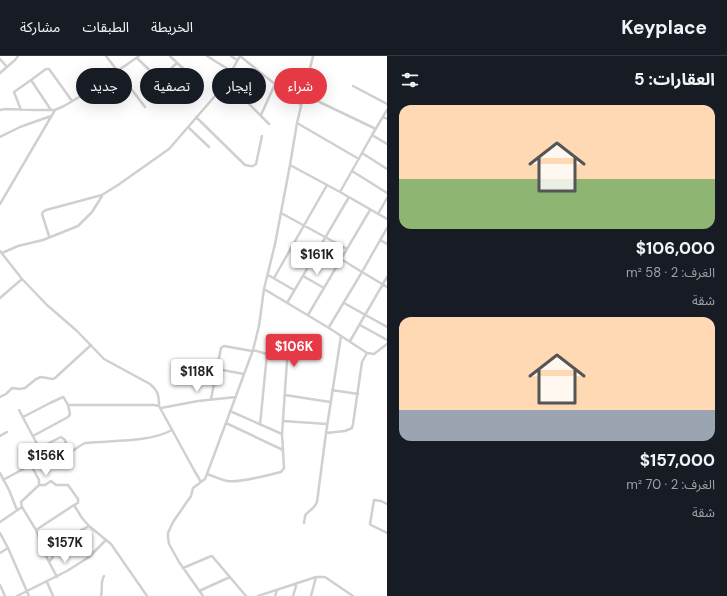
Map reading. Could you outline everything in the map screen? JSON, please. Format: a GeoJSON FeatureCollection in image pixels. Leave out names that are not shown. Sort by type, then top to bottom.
{"type":"FeatureCollection","features":[{"type":"Feature","properties":{"kind":"street"},"geometry":{"type":"LineString","coordinates":[[0,74],[18,56]]}},
{"type":"Feature","properties":{"kind":"street"},"geometry":{"type":"LineString","coordinates":[[106,56],[116,68]]}},
{"type":"Feature","properties":{"kind":"street"},"geometry":{"type":"LineString","coordinates":[[170,56],[183,68]]}},
{"type":"Feature","properties":{"kind":"street"},"geometry":{"type":"LineString","coordinates":[[207,56],[226,68]]}},
{"type":"Feature","properties":{"kind":"street"},"geometry":{"type":"LineString","coordinates":[[232,56],[237,60]]}},
{"type":"Feature","properties":{"kind":"street"},"geometry":{"type":"LineString","coordinates":[[233,68],[240,56],[274,83]]}},
{"type":"Feature","properties":{"kind":"street"},"geometry":{"type":"LineString","coordinates":[[203,596],[179,562],[169,544],[168,533],[173,522],[191,496],[193,488],[205,479],[253,351],[259,326],[264,289],[281,213],[297,123],[313,56]]}},
{"type":"Feature","properties":{"kind":"street"},"geometry":{"type":"LineString","coordinates":[[122,68],[138,57],[149,68]]}},
{"type":"Feature","properties":{"kind":"street"},"geometry":{"type":"LineString","coordinates":[[0,59],[7,68]]}},
{"type":"Feature","properties":{"kind":"street"},"geometry":{"type":"LineString","coordinates":[[172,68],[178,63]]}},
{"type":"Feature","properties":{"kind":"street"},"geometry":{"type":"LineString","coordinates":[[21,110],[14,92],[46,69],[49,69],[72,101]]}},
{"type":"Feature","properties":{"kind":"street"},"geometry":{"type":"LineString","coordinates":[[31,80],[51,110]]}},
{"type":"Feature","properties":{"kind":"street"},"geometry":{"type":"LineString","coordinates":[[261,115],[274,86]]}},
{"type":"Feature","properties":{"kind":"street"},"geometry":{"type":"LineString","coordinates":[[353,86],[387,104]]}},
{"type":"Feature","properties":{"kind":"street"},"geometry":{"type":"LineString","coordinates":[[132,90],[145,107]]}},
{"type":"Feature","properties":{"kind":"street"},"geometry":{"type":"LineString","coordinates":[[0,110],[55,110],[76,99]]}},
{"type":"Feature","properties":{"kind":"street"},"geometry":{"type":"LineString","coordinates":[[49,236],[42,214],[43,212],[102,195],[118,185],[169,149],[212,99]]}},
{"type":"Feature","properties":{"kind":"street"},"geometry":{"type":"LineString","coordinates":[[250,104],[269,124]]}},
{"type":"Feature","properties":{"kind":"street"},"geometry":{"type":"LineString","coordinates":[[324,104],[376,129]]}},
{"type":"Feature","properties":{"kind":"street"},"geometry":{"type":"LineString","coordinates":[[0,204],[55,110]]}},
{"type":"Feature","properties":{"kind":"street"},"geometry":{"type":"LineString","coordinates":[[340,192],[387,110]]}},
{"type":"Feature","properties":{"kind":"street"},"geometry":{"type":"LineString","coordinates":[[0,137],[20,127],[52,116]]}},
{"type":"Feature","properties":{"kind":"street"},"geometry":{"type":"LineString","coordinates":[[196,117],[245,165],[253,166],[256,164],[262,136]]}},
{"type":"Feature","properties":{"kind":"street"},"geometry":{"type":"LineString","coordinates":[[383,117],[387,119]]}},
{"type":"Feature","properties":{"kind":"street"},"geometry":{"type":"LineString","coordinates":[[297,123],[359,159]]}},
{"type":"Feature","properties":{"kind":"street"},"geometry":{"type":"LineString","coordinates":[[188,127],[209,147]]}},
{"type":"Feature","properties":{"kind":"street"},"geometry":{"type":"LineString","coordinates":[[372,135],[387,144]]}},
{"type":"Feature","properties":{"kind":"street"},"geometry":{"type":"LineString","coordinates":[[362,153],[387,169]]}},
{"type":"Feature","properties":{"kind":"street"},"geometry":{"type":"LineString","coordinates":[[290,165],[387,219]]}},
{"type":"Feature","properties":{"kind":"street"},"geometry":{"type":"LineString","coordinates":[[352,170],[387,193]]}},
{"type":"Feature","properties":{"kind":"street"},"geometry":{"type":"LineString","coordinates":[[274,278],[327,185]]}},
{"type":"Feature","properties":{"kind":"street"},"geometry":{"type":"LineString","coordinates":[[102,195],[92,212],[78,226],[68,231],[49,236],[43,240],[1,252],[22,279],[47,305],[77,331],[104,359],[150,384],[156,389],[160,407],[201,482]]}},
{"type":"Feature","properties":{"kind":"street"},"geometry":{"type":"LineString","coordinates":[[288,303],[294,290],[349,197]]}},
{"type":"Feature","properties":{"kind":"street"},"geometry":{"type":"LineString","coordinates":[[378,214],[387,198]]}},
{"type":"Feature","properties":{"kind":"street"},"geometry":{"type":"LineString","coordinates":[[308,315],[370,210]]}},
{"type":"Feature","properties":{"kind":"street"},"geometry":{"type":"LineString","coordinates":[[281,213],[347,249]]}},
{"type":"Feature","properties":{"kind":"street"},"geometry":{"type":"LineString","coordinates":[[329,328],[387,228]]}},
{"type":"Feature","properties":{"kind":"street"},"geometry":{"type":"LineString","coordinates":[[380,240],[387,244]]}},
{"type":"Feature","properties":{"kind":"street"},"geometry":{"type":"LineString","coordinates":[[341,260],[387,286]]}},
{"type":"Feature","properties":{"kind":"street"},"geometry":{"type":"LineString","coordinates":[[268,275],[294,290]]}},
{"type":"Feature","properties":{"kind":"street"},"geometry":{"type":"LineString","coordinates":[[303,276],[324,288]]}},
{"type":"Feature","properties":{"kind":"street"},"geometry":{"type":"LineString","coordinates":[[350,342],[387,277]]}},
{"type":"Feature","properties":{"kind":"street"},"geometry":{"type":"LineString","coordinates":[[0,298],[22,279]]}},
{"type":"Feature","properties":{"kind":"street"},"geometry":{"type":"LineString","coordinates":[[264,289],[367,353],[374,354],[387,344]]}},
{"type":"Feature","properties":{"kind":"street"},"geometry":{"type":"LineString","coordinates":[[344,303],[387,327]]}},
{"type":"Feature","properties":{"kind":"street"},"geometry":{"type":"LineString","coordinates":[[360,325],[387,340]]}},
{"type":"Feature","properties":{"kind":"street"},"geometry":{"type":"LineString","coordinates":[[304,524],[306,514],[316,506],[317,502],[330,402],[341,336]]}},
{"type":"Feature","properties":{"kind":"street"},"geometry":{"type":"LineString","coordinates":[[0,397],[12,388],[25,388],[41,377],[55,378],[91,345]]}},
{"type":"Feature","properties":{"kind":"street"},"geometry":{"type":"LineString","coordinates":[[207,474],[232,482],[281,472],[284,468],[282,434],[286,358],[253,351],[222,347],[211,399]]}},
{"type":"Feature","properties":{"kind":"street"},"geometry":{"type":"LineString","coordinates":[[326,433],[345,431],[352,428],[362,362],[367,353]]}},
{"type":"Feature","properties":{"kind":"street"},"geometry":{"type":"LineString","coordinates":[[260,425],[266,354]]}},
{"type":"Feature","properties":{"kind":"street"},"geometry":{"type":"LineString","coordinates":[[217,369],[244,374]]}},
{"type":"Feature","properties":{"kind":"street"},"geometry":{"type":"LineString","coordinates":[[332,390],[358,394]]}},
{"type":"Feature","properties":{"kind":"street"},"geometry":{"type":"LineString","coordinates":[[285,395],[330,402]]}},
{"type":"Feature","properties":{"kind":"street"},"geometry":{"type":"LineString","coordinates":[[68,405],[154,405],[160,407],[198,400],[236,397]]}},
{"type":"Feature","properties":{"kind":"street"},"geometry":{"type":"LineString","coordinates":[[23,417],[60,398],[64,398],[68,405],[70,414],[68,417],[33,436]]}},
{"type":"Feature","properties":{"kind":"street"},"geometry":{"type":"LineString","coordinates":[[19,410],[37,444]]}},
{"type":"Feature","properties":{"kind":"street"},"geometry":{"type":"LineString","coordinates":[[230,411],[282,434]]}},
{"type":"Feature","properties":{"kind":"street"},"geometry":{"type":"LineString","coordinates":[[283,421],[327,424]]}},
{"type":"Feature","properties":{"kind":"street"},"geometry":{"type":"LineString","coordinates":[[226,423],[283,450]]}},
{"type":"Feature","properties":{"kind":"street"},"geometry":{"type":"LineString","coordinates":[[69,452],[65,440],[61,437],[33,451],[32,455],[41,468],[54,462],[85,443],[142,439],[172,430]]}},
{"type":"Feature","properties":{"kind":"street"},"geometry":{"type":"LineString","coordinates":[[0,436],[7,432]]}},
{"type":"Feature","properties":{"kind":"street"},"geometry":{"type":"LineString","coordinates":[[3,480],[30,466],[39,480],[39,485]]}},
{"type":"Feature","properties":{"kind":"street"},"geometry":{"type":"LineString","coordinates":[[1,476],[17,510]]}},
{"type":"Feature","properties":{"kind":"street"},"geometry":{"type":"LineString","coordinates":[[36,530],[78,503],[78,499],[68,485],[56,485],[51,481],[45,485],[39,485],[21,502],[22,507],[36,530],[56,577]]}},
{"type":"Feature","properties":{"kind":"street"},"geometry":{"type":"LineString","coordinates":[[387,504],[374,500],[370,524],[387,533]]}},
{"type":"Feature","properties":{"kind":"street"},"geometry":{"type":"LineString","coordinates":[[74,505],[89,526],[111,544],[147,596]]}},
{"type":"Feature","properties":{"kind":"street"},"geometry":{"type":"LineString","coordinates":[[0,522],[22,507]]}},
{"type":"Feature","properties":{"kind":"street"},"geometry":{"type":"LineString","coordinates":[[49,562],[61,544],[82,529],[89,526]]}},
{"type":"Feature","properties":{"kind":"street"},"geometry":{"type":"LineString","coordinates":[[0,533],[29,596]]}},
{"type":"Feature","properties":{"kind":"street"},"geometry":{"type":"LineString","coordinates":[[17,596],[67,571],[89,557],[106,540]]}},
{"type":"Feature","properties":{"kind":"street"},"geometry":{"type":"LineString","coordinates":[[0,553],[8,548]]}},
{"type":"Feature","properties":{"kind":"street"},"geometry":{"type":"LineString","coordinates":[[183,568],[212,556],[246,596]]}},
{"type":"Feature","properties":{"kind":"street"},"geometry":{"type":"LineString","coordinates":[[101,596],[101,583],[104,576]]}},
{"type":"Feature","properties":{"kind":"street"},"geometry":{"type":"LineString","coordinates":[[311,596],[316,576]]}},
{"type":"Feature","properties":{"kind":"street"},"geometry":{"type":"LineString","coordinates":[[258,596],[316,576],[326,577],[352,596]]}},
{"type":"Feature","properties":{"kind":"street"},"geometry":{"type":"LineString","coordinates":[[200,591],[230,577]]}},
{"type":"Feature","properties":{"kind":"street"},"geometry":{"type":"LineString","coordinates":[[47,582],[53,596]]}},
{"type":"Feature","properties":{"kind":"street"},"geometry":{"type":"LineString","coordinates":[[293,596],[297,583]]}},
{"type":"Feature","properties":{"kind":"street"},"geometry":{"type":"LineString","coordinates":[[0,585],[5,596]]}},
{"type":"Feature","properties":{"kind":"street"},"geometry":{"type":"LineString","coordinates":[[275,596],[277,589]]}}]}
